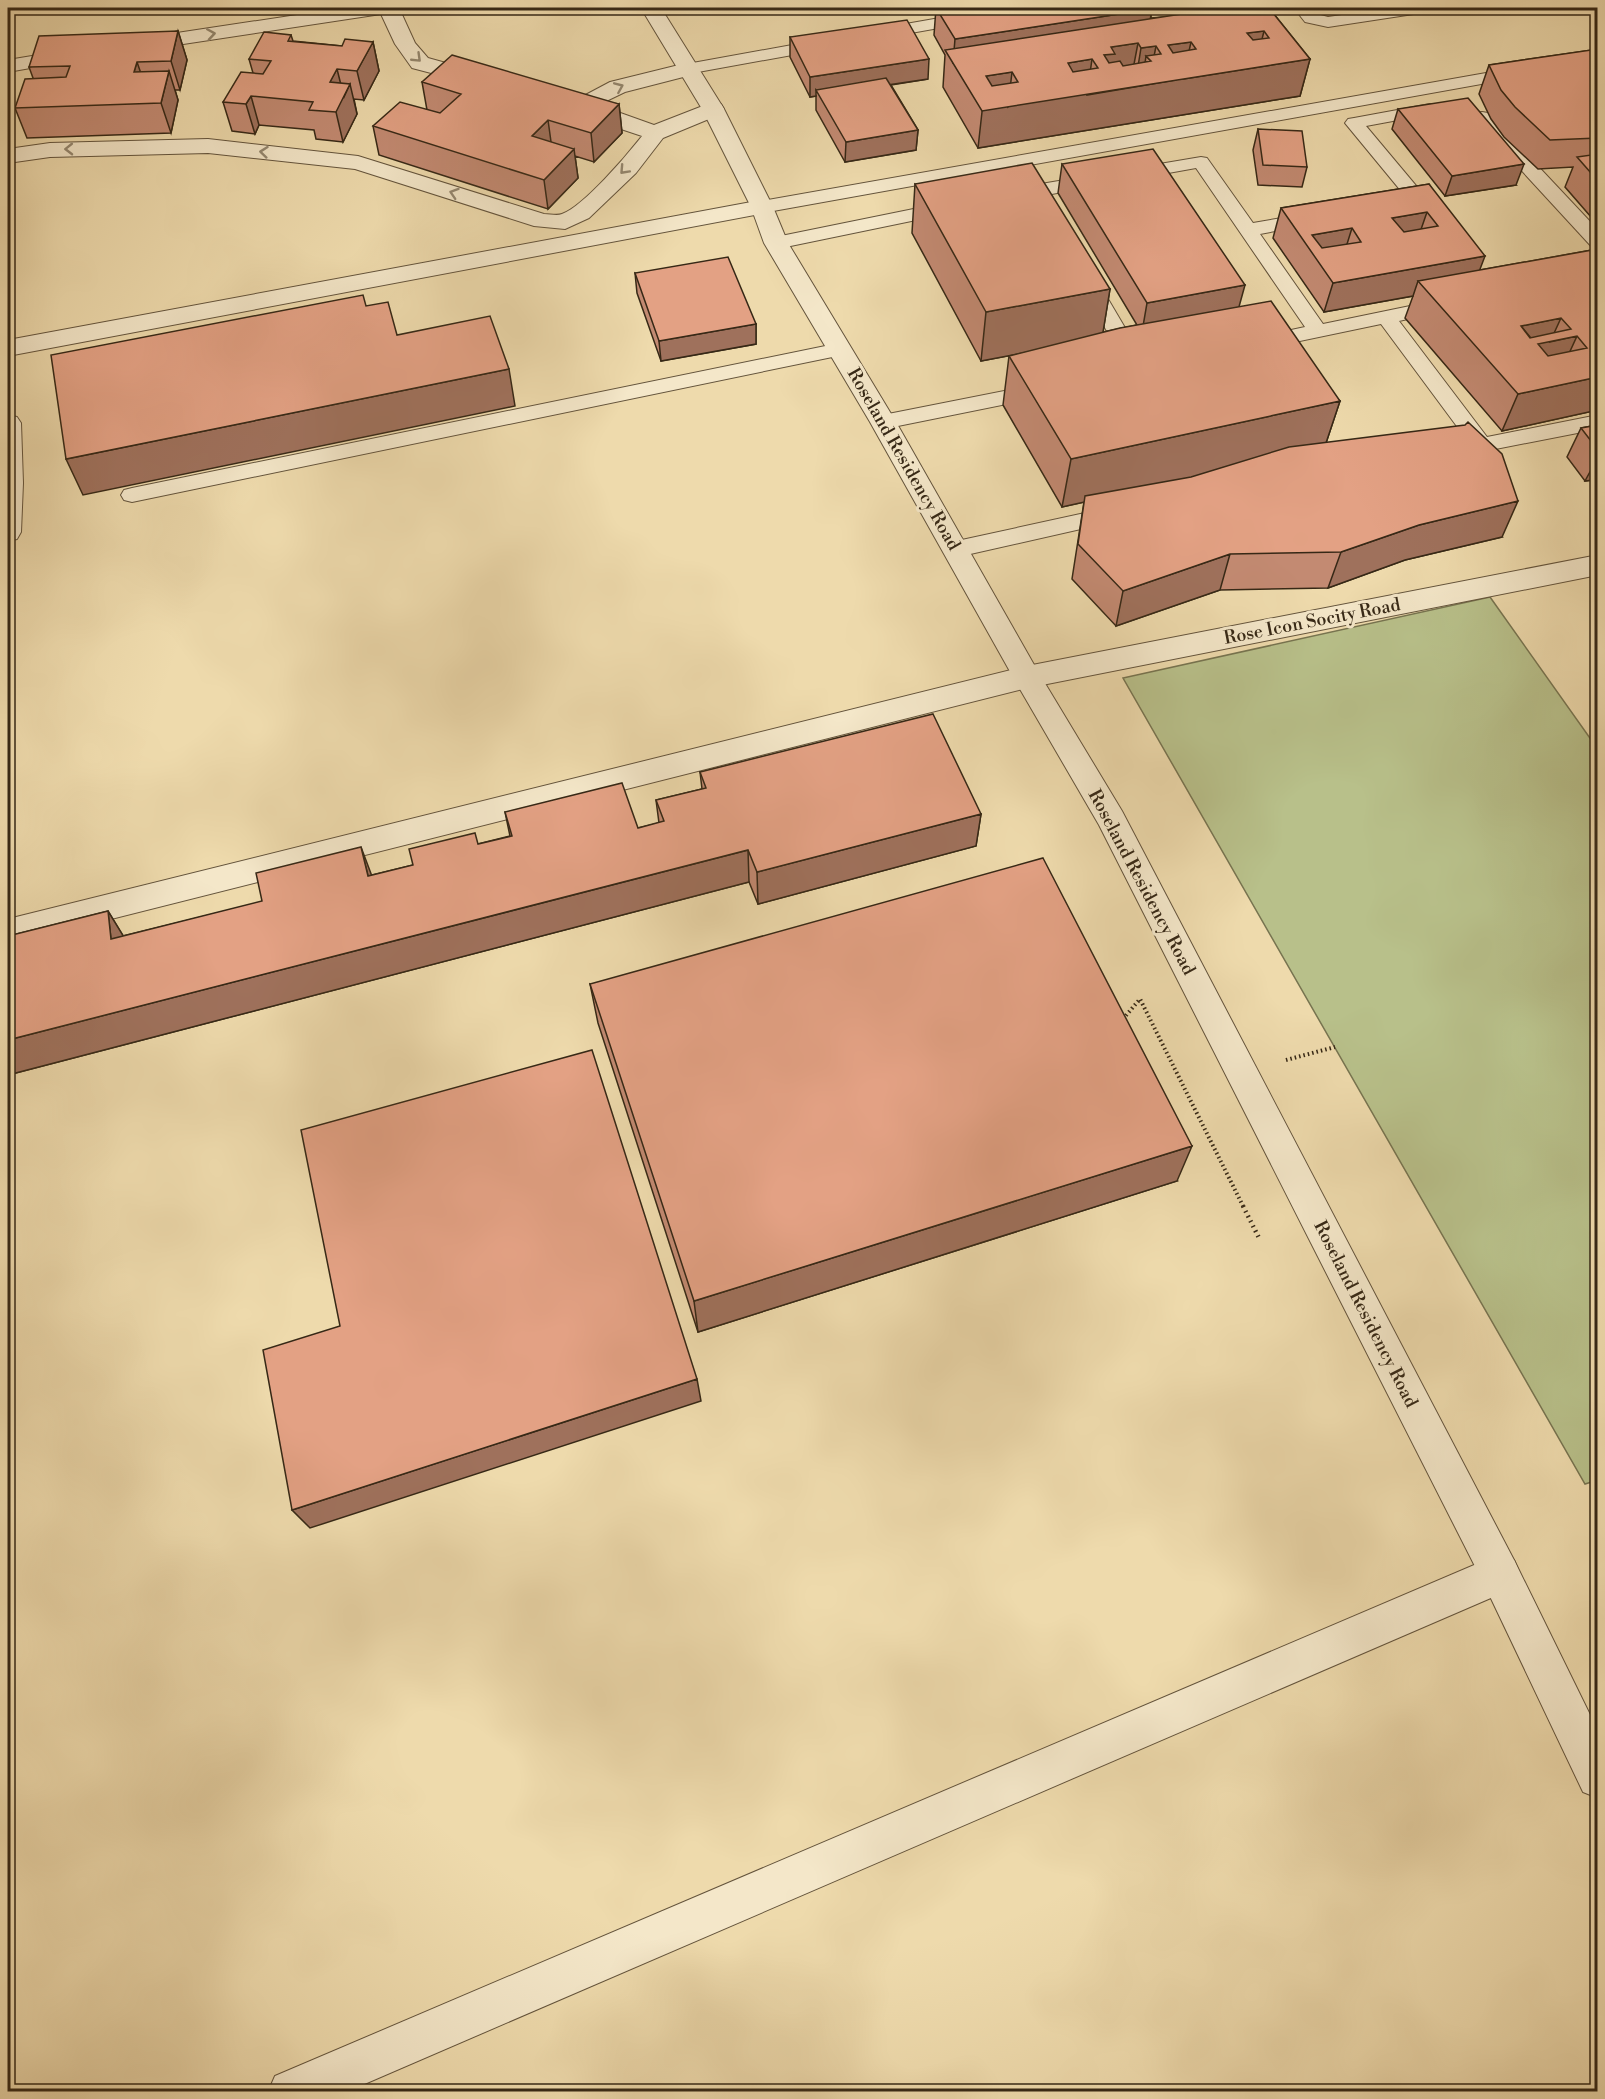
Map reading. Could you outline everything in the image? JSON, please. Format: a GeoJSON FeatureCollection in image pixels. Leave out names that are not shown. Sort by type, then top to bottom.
{"type":"FeatureCollection","features":[{"type":"Feature","properties":{"kind":"street"},"geometry":{"type":"LineString","coordinates":[[113,49],[381,8]]}},
{"type":"Feature","properties":{"kind":"street"},"geometry":{"type":"LineString","coordinates":[[389,8],[405,44],[420,63],[506,87]]}},
{"type":"Feature","properties":{"kind":"street","name":"Roseland Residency Road"},"geometry":{"type":"LineString","coordinates":[[651,8],[713,109],[762,207],[776,243],[957,549],[1027,677],[1116,829],[1500,1574],[1598,1777]]}},
{"type":"Feature","properties":{"kind":"street"},"geometry":{"type":"LineString","coordinates":[[8,66],[89,53]]}},
{"type":"Feature","properties":{"kind":"street"},"geometry":{"type":"LineString","coordinates":[[582,107],[590,100],[632,82],[687,69]]}},
{"type":"Feature","properties":{"kind":"street"},"geometry":{"type":"LineString","coordinates":[[539,96],[582,107],[655,133]]}},
{"type":"Feature","properties":{"kind":"street"},"geometry":{"type":"LineString","coordinates":[[8,156],[51,150],[208,146],[358,163],[542,221],[565,222],[581,213],[627,168],[655,133],[713,109]]}},
{"type":"Feature","properties":{"kind":"street"},"geometry":{"type":"LineString","coordinates":[[8,348],[762,207]]}},
{"type":"Feature","properties":{"kind":"street"},"geometry":{"type":"LineString","coordinates":[[8,423],[8,532]]}},
{"type":"Feature","properties":{"kind":"street","name":"Rose Icon Socity Road"},"geometry":{"type":"LineString","coordinates":[[8,932],[1027,677],[1598,565]]}},
{"type":"Feature","properties":{"kind":"street"},"geometry":{"type":"LineString","coordinates":[[291,2091],[1500,1574]]}},
{"type":"Feature","properties":{"kind":"lane"},"geometry":{"type":"LineString","coordinates":[[861,37],[1023,8]]}},
{"type":"Feature","properties":{"kind":"lane"},"geometry":{"type":"LineString","coordinates":[[1302,8],[1311,18],[1328,22],[1420,8]]}},
{"type":"Feature","properties":{"kind":"lane"},"geometry":{"type":"LineString","coordinates":[[687,69],[838,41]]}},
{"type":"Feature","properties":{"kind":"lane"},"geometry":{"type":"LineString","coordinates":[[762,207],[1539,69]]}},
{"type":"Feature","properties":{"kind":"lane"},"geometry":{"type":"LineString","coordinates":[[1468,102],[1598,242]]}},
{"type":"Feature","properties":{"kind":"lane"},"geometry":{"type":"LineString","coordinates":[[1433,217],[1354,123],[1445,106]]}},
{"type":"Feature","properties":{"kind":"lane"},"geometry":{"type":"LineString","coordinates":[[1013,195],[1201,162],[1318,331]]}},
{"type":"Feature","properties":{"kind":"lane"},"geometry":{"type":"LineString","coordinates":[[1545,186],[1566,182]]}},
{"type":"Feature","properties":{"kind":"lane"},"geometry":{"type":"LineString","coordinates":[[1035,191],[1047,210]]}},
{"type":"Feature","properties":{"kind":"lane"},"geometry":{"type":"LineString","coordinates":[[1385,206],[1419,200]]}},
{"type":"Feature","properties":{"kind":"lane"},"geometry":{"type":"LineString","coordinates":[[776,243],[969,204]]}},
{"type":"Feature","properties":{"kind":"lane"},"geometry":{"type":"LineString","coordinates":[[1248,231],[1328,216]]}},
{"type":"Feature","properties":{"kind":"lane"},"geometry":{"type":"LineString","coordinates":[[1081,270],[1136,370]]}},
{"type":"Feature","properties":{"kind":"lane"},"geometry":{"type":"LineString","coordinates":[[1240,348],[1462,301]]}},
{"type":"Feature","properties":{"kind":"lane"},"geometry":{"type":"LineString","coordinates":[[1386,317],[1482,445]]}},
{"type":"Feature","properties":{"kind":"lane"},"geometry":{"type":"LineString","coordinates":[[132,495],[840,349]]}},
{"type":"Feature","properties":{"kind":"lane"},"geometry":{"type":"LineString","coordinates":[[883,422],[1056,387]]}},
{"type":"Feature","properties":{"kind":"lane"},"geometry":{"type":"LineString","coordinates":[[1437,454],[1598,422]]}},
{"type":"Feature","properties":{"kind":"lane"},"geometry":{"type":"LineString","coordinates":[[957,549],[1137,509]]}},
{"type":"Feature","properties":{"kind":"path"},"geometry":{"type":"LineString","coordinates":[[1119,1024],[1140,999],[1260,1240]]}},
{"type":"Feature","properties":{"kind":"green space"},"geometry":{"type":"Polygon","coordinates":[[[1490,597],[1597,748],[1598,1480],[1585,1484],[1123,678],[1490,597]]]}},
{"type":"Feature","properties":{"kind":"building"},"geometry":{"type":"Polygon","coordinates":[[[936,8],[1151,8],[1152,9],[955,39],[936,8]]]}},
{"type":"Feature","properties":{"kind":"building"},"geometry":{"type":"Polygon","coordinates":[[[1221,8],[1269,8],[1310,59],[982,111],[945,50],[1221,8]],[[1264,31],[1247,33],[1253,40],[1269,38],[1264,31]],[[1191,42],[1168,45],[1173,53],[1196,49],[1191,42]],[[1138,43],[1111,47],[1115,54],[1104,55],[1109,63],[1120,61],[1123,66],[1151,61],[1146,56],[1161,54],[1156,46],[1141,48],[1138,43]],[[1092,59],[1068,63],[1073,72],[1098,68],[1092,59]],[[1012,72],[986,76],[992,86],[1018,82],[1012,72]]]}},
{"type":"Feature","properties":{"kind":"building"},"geometry":{"type":"Polygon","coordinates":[[[907,20],[929,59],[810,77],[790,37],[907,20]]]}},
{"type":"Feature","properties":{"kind":"building"},"geometry":{"type":"Polygon","coordinates":[[[178,31],[171,61],[137,62],[134,72],[169,71],[161,103],[15,108],[25,79],[66,77],[70,66],[29,67],[39,36],[178,31]]]}},
{"type":"Feature","properties":{"kind":"building"},"geometry":{"type":"Polygon","coordinates":[[[264,32],[291,35],[288,41],[342,46],[345,39],[373,42],[357,71],[337,69],[330,82],[350,84],[336,112],[309,110],[313,102],[251,96],[246,104],[223,102],[241,72],[263,74],[271,61],[249,59],[264,32]]]}},
{"type":"Feature","properties":{"kind":"building"},"geometry":{"type":"Polygon","coordinates":[[[1598,49],[1598,138],[1550,140],[1515,107],[1501,90],[1489,65],[1598,49]]]}},
{"type":"Feature","properties":{"kind":"building"},"geometry":{"type":"Polygon","coordinates":[[[452,55],[619,104],[591,133],[548,120],[532,136],[574,149],[544,180],[373,126],[400,102],[440,113],[461,94],[422,82],[452,55]]]}},
{"type":"Feature","properties":{"kind":"building"},"geometry":{"type":"Polygon","coordinates":[[[886,78],[918,130],[846,142],[816,90],[886,78]]]}},
{"type":"Feature","properties":{"kind":"building"},"geometry":{"type":"Polygon","coordinates":[[[1468,98],[1524,164],[1452,176],[1398,109],[1468,98]]]}},
{"type":"Feature","properties":{"kind":"building"},"geometry":{"type":"Polygon","coordinates":[[[1258,129],[1302,131],[1307,167],[1263,165],[1258,129]]]}},
{"type":"Feature","properties":{"kind":"building"},"geometry":{"type":"Polygon","coordinates":[[[1153,149],[1245,285],[1147,303],[1062,164],[1153,149]]]}},
{"type":"Feature","properties":{"kind":"building"},"geometry":{"type":"Polygon","coordinates":[[[1598,154],[1598,181],[1577,157],[1598,154]]]}},
{"type":"Feature","properties":{"kind":"building"},"geometry":{"type":"Polygon","coordinates":[[[1032,163],[1110,289],[986,312],[915,184],[1032,163]]]}},
{"type":"Feature","properties":{"kind":"building"},"geometry":{"type":"Polygon","coordinates":[[[1429,184],[1485,256],[1333,283],[1281,208],[1429,184]],[[1427,212],[1392,218],[1404,232],[1438,226],[1427,212]],[[1352,228],[1312,235],[1322,248],[1361,242],[1352,228]]]}},
{"type":"Feature","properties":{"kind":"building"},"geometry":{"type":"Polygon","coordinates":[[[1598,249],[1598,377],[1518,394],[1418,281],[1598,249]],[[1561,318],[1521,326],[1530,338],[1571,329],[1561,318]],[[1577,336],[1538,344],[1548,356],[1587,348],[1577,336]]]}},
{"type":"Feature","properties":{"kind":"building"},"geometry":{"type":"Polygon","coordinates":[[[728,257],[756,324],[659,341],[635,273],[728,257]]]}},
{"type":"Feature","properties":{"kind":"building"},"geometry":{"type":"Polygon","coordinates":[[[363,295],[366,306],[388,302],[397,335],[490,316],[509,369],[66,459],[51,355],[363,295]]]}},
{"type":"Feature","properties":{"kind":"building"},"geometry":{"type":"Polygon","coordinates":[[[1271,301],[1340,401],[1071,459],[1009,356],[1120,328],[1271,301]]]}},
{"type":"Feature","properties":{"kind":"building"},"geometry":{"type":"Polygon","coordinates":[[[1468,422],[1502,454],[1518,501],[1419,525],[1341,552],[1230,554],[1123,591],[1078,544],[1085,496],[1191,477],[1289,447],[1465,425],[1468,422]]]}},
{"type":"Feature","properties":{"kind":"building"},"geometry":{"type":"Polygon","coordinates":[[[1598,425],[1598,450],[1581,428],[1598,425]]]}},
{"type":"Feature","properties":{"kind":"building"},"geometry":{"type":"Polygon","coordinates":[[[933,714],[981,814],[757,872],[748,850],[8,1040],[8,936],[108,911],[111,939],[262,901],[256,873],[361,847],[368,876],[413,865],[409,849],[475,833],[478,844],[512,836],[505,812],[622,783],[638,828],[664,821],[656,800],[706,788],[700,772],[933,714]]]}},
{"type":"Feature","properties":{"kind":"building"},"geometry":{"type":"Polygon","coordinates":[[[1043,858],[1192,1146],[694,1301],[590,984],[1043,858]]]}},
{"type":"Feature","properties":{"kind":"building"},"geometry":{"type":"Polygon","coordinates":[[[592,1050],[697,1379],[292,1510],[263,1350],[340,1326],[301,1130],[592,1050]]]}}]}
